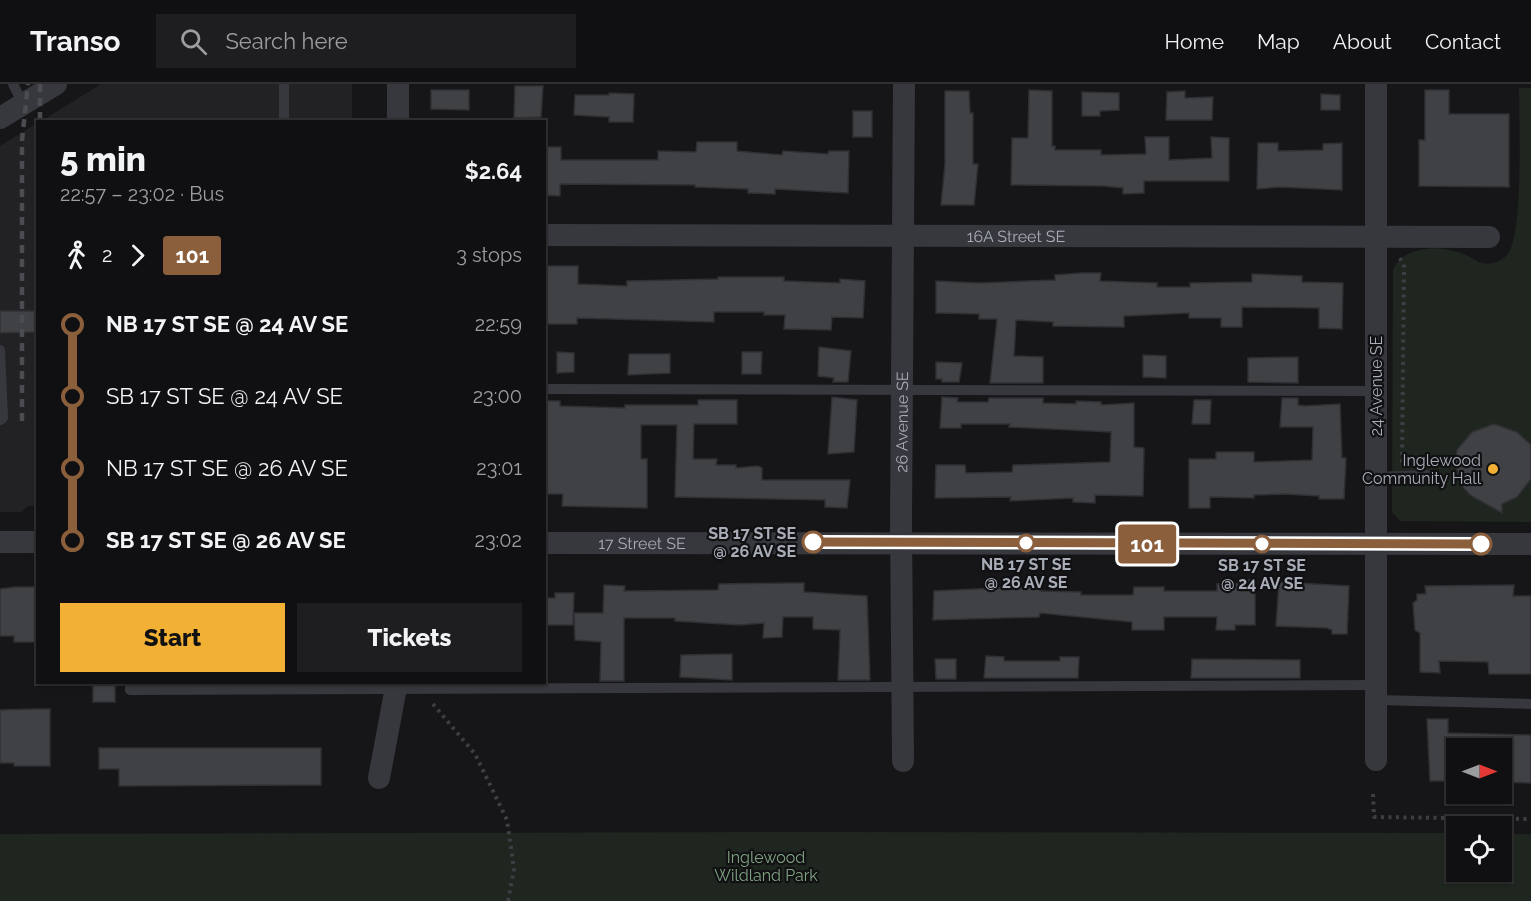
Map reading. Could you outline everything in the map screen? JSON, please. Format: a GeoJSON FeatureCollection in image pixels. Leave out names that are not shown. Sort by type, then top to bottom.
{"type":"FeatureCollection","features":[{"type":"Feature","properties":{"kind":"street"},"geometry":{"type":"LineString","coordinates":[[0,118],[18,94],[56,84]]}},
{"type":"Feature","properties":{"kind":"street"},"geometry":{"type":"LineString","coordinates":[[398,84],[398,120]]}},
{"type":"Feature","properties":{"kind":"street","name":"26 Avenue SE"},"geometry":{"type":"LineString","coordinates":[[903,761],[901,542],[904,84]]}},
{"type":"Feature","properties":{"kind":"street","name":"24 Avenue SE"},"geometry":{"type":"LineString","coordinates":[[1376,84],[1376,760]]}},
{"type":"Feature","properties":{"kind":"street","name":"16A Street SE"},"geometry":{"type":"LineString","coordinates":[[546,235],[1489,237]]}},
{"type":"Feature","properties":{"kind":"street"},"geometry":{"type":"LineString","coordinates":[[0,542],[36,542]]}},
{"type":"Feature","properties":{"kind":"street","name":"17 Street SE"},"geometry":{"type":"LineString","coordinates":[[546,543],[1531,544]]}},
{"type":"Feature","properties":{"kind":"street"},"geometry":{"type":"LineString","coordinates":[[379,778],[397,685]]}},
{"type":"Feature","properties":{"kind":"lane"},"geometry":{"type":"LineString","coordinates":[[284,84],[284,120]]}},
{"type":"Feature","properties":{"kind":"lane"},"geometry":{"type":"LineString","coordinates":[[0,350],[3,418],[0,420]]}},
{"type":"Feature","properties":{"kind":"lane"},"geometry":{"type":"LineString","coordinates":[[546,389],[1376,391]]}},
{"type":"Feature","properties":{"kind":"lane"},"geometry":{"type":"LineString","coordinates":[[1376,477],[1427,475]]}},
{"type":"Feature","properties":{"kind":"lane"},"geometry":{"type":"LineString","coordinates":[[130,684],[130,690],[397,685],[420,688],[902,688],[1376,692],[1531,704]]}},
{"type":"Feature","properties":{"kind":"path"},"geometry":{"type":"LineString","coordinates":[[1400,258],[1404,266],[1402,465]]}},
{"type":"Feature","properties":{"kind":"path"},"geometry":{"type":"LineString","coordinates":[[420,688],[475,754],[507,820],[514,869],[508,901]]}},
{"type":"Feature","properties":{"kind":"path"},"geometry":{"type":"LineString","coordinates":[[1373,794],[1374,817],[1531,819]]}},
{"type":"Feature","properties":{"kind":"shaded area"},"geometry":{"type":"Polygon","coordinates":[[[101,84],[352,84],[352,120],[43,120],[101,84]]]}},
{"type":"Feature","properties":{"kind":"shaded area"},"geometry":{"type":"Polygon","coordinates":[[[36,124],[36,506],[28,506],[21,512],[0,512],[0,146],[36,124]]]}},
{"type":"Feature","properties":{"kind":"green space"},"geometry":{"type":"Polygon","coordinates":[[[1519,88],[1531,88],[1531,522],[1400,521],[1392,512],[1393,270],[1398,261],[1406,255],[1425,249],[1446,249],[1486,264],[1496,262],[1507,255],[1516,226],[1518,202],[1519,88]]]}},
{"type":"Feature","properties":{"kind":"green space","name":"Inglewood Wildland Park"},"geometry":{"type":"Polygon","coordinates":[[[1446,833],[1446,882],[1512,882],[1512,834],[1531,834],[1531,901],[0,901],[0,834],[1446,833]]]}},
{"type":"Feature","properties":{"kind":"building"},"geometry":{"type":"Polygon","coordinates":[[[515,86],[543,86],[541,117],[514,118],[515,86]]]}},
{"type":"Feature","properties":{"kind":"building"},"geometry":{"type":"Polygon","coordinates":[[[431,90],[469,90],[469,110],[431,109],[431,90]]]}},
{"type":"Feature","properties":{"kind":"building"},"geometry":{"type":"Polygon","coordinates":[[[1029,90],[1052,91],[1052,146],[1055,146],[1055,150],[1101,150],[1101,155],[1146,154],[1145,137],[1169,137],[1169,160],[1212,158],[1211,137],[1229,138],[1229,181],[1144,181],[1144,193],[1123,194],[1123,188],[1104,186],[1011,185],[1012,138],[1028,138],[1029,90]]]}},
{"type":"Feature","properties":{"kind":"building"},"geometry":{"type":"Polygon","coordinates":[[[1425,90],[1449,90],[1449,114],[1509,114],[1509,187],[1419,186],[1419,140],[1425,140],[1425,90]]]}},
{"type":"Feature","properties":{"kind":"building"},"geometry":{"type":"Polygon","coordinates":[[[945,91],[969,91],[970,113],[973,113],[973,164],[978,164],[974,205],[941,205],[945,164],[945,91]]]}},
{"type":"Feature","properties":{"kind":"building"},"geometry":{"type":"Polygon","coordinates":[[[1185,91],[1185,98],[1213,97],[1212,120],[1166,120],[1167,92],[1185,91]]]}},
{"type":"Feature","properties":{"kind":"building"},"geometry":{"type":"Polygon","coordinates":[[[1082,92],[1119,93],[1119,110],[1100,111],[1100,116],[1082,116],[1082,92]]]}},
{"type":"Feature","properties":{"kind":"building"},"geometry":{"type":"Polygon","coordinates":[[[609,93],[634,94],[633,122],[609,122],[609,117],[574,115],[575,95],[609,95],[609,93]]]}},
{"type":"Feature","properties":{"kind":"building"},"geometry":{"type":"Polygon","coordinates":[[[1321,94],[1340,95],[1340,110],[1321,110],[1321,94]]]}},
{"type":"Feature","properties":{"kind":"building"},"geometry":{"type":"Polygon","coordinates":[[[853,111],[872,111],[872,137],[853,137],[853,111]]]}},
{"type":"Feature","properties":{"kind":"building"},"geometry":{"type":"Polygon","coordinates":[[[697,142],[737,142],[737,151],[782,155],[783,151],[828,154],[829,151],[849,151],[848,193],[775,189],[775,194],[748,193],[748,189],[695,187],[695,185],[560,184],[560,196],[546,195],[546,147],[561,147],[561,160],[658,160],[658,151],[696,152],[697,142]]]}},
{"type":"Feature","properties":{"kind":"building"},"geometry":{"type":"Polygon","coordinates":[[[1258,143],[1278,143],[1278,151],[1323,150],[1323,144],[1342,143],[1342,190],[1279,187],[1257,189],[1258,143]]]}},
{"type":"Feature","properties":{"kind":"building"},"geometry":{"type":"Polygon","coordinates":[[[546,266],[578,266],[578,284],[627,286],[627,281],[718,279],[718,277],[784,277],[784,281],[840,283],[840,279],[865,281],[863,318],[832,317],[831,330],[784,329],[785,315],[764,315],[764,312],[714,312],[714,322],[577,318],[577,324],[546,324],[546,266]]]}},
{"type":"Feature","properties":{"kind":"building"},"geometry":{"type":"Polygon","coordinates":[[[1101,273],[1100,281],[1157,283],[1157,287],[1190,287],[1190,283],[1252,282],[1252,274],[1302,276],[1302,282],[1343,283],[1342,329],[1319,328],[1319,308],[1242,307],[1242,327],[1221,327],[1221,318],[1189,318],[1189,313],[1124,316],[1124,327],[1053,326],[1053,322],[1016,320],[1014,356],[1043,357],[1043,383],[990,383],[997,319],[979,319],[979,314],[936,313],[936,281],[979,283],[1055,280],[1055,275],[1101,273]]]}},
{"type":"Feature","properties":{"kind":"building"},"geometry":{"type":"Polygon","coordinates":[[[0,311],[36,311],[36,332],[0,333],[0,311]]]}},
{"type":"Feature","properties":{"kind":"building"},"geometry":{"type":"Polygon","coordinates":[[[819,347],[851,351],[848,382],[833,382],[834,378],[818,376],[819,347]]]}},
{"type":"Feature","properties":{"kind":"building"},"geometry":{"type":"Polygon","coordinates":[[[557,352],[574,353],[574,372],[557,373],[557,352]]]}},
{"type":"Feature","properties":{"kind":"building"},"geometry":{"type":"Polygon","coordinates":[[[742,352],[762,352],[761,374],[742,374],[742,352]]]}},
{"type":"Feature","properties":{"kind":"building"},"geometry":{"type":"Polygon","coordinates":[[[629,354],[670,354],[670,373],[628,375],[629,354]]]}},
{"type":"Feature","properties":{"kind":"building"},"geometry":{"type":"Polygon","coordinates":[[[1143,355],[1166,356],[1166,378],[1143,377],[1143,355]]]}},
{"type":"Feature","properties":{"kind":"building"},"geometry":{"type":"Polygon","coordinates":[[[1298,357],[1298,383],[1248,382],[1248,358],[1298,357]]]}},
{"type":"Feature","properties":{"kind":"building"},"geometry":{"type":"Polygon","coordinates":[[[936,362],[962,363],[959,382],[942,382],[942,379],[936,379],[936,362]]]}},
{"type":"Feature","properties":{"kind":"building"},"geometry":{"type":"Polygon","coordinates":[[[832,397],[857,400],[854,452],[828,454],[832,397]]]}},
{"type":"Feature","properties":{"kind":"building"},"geometry":{"type":"Polygon","coordinates":[[[942,397],[958,398],[957,402],[988,402],[989,398],[1043,398],[1043,403],[1076,404],[1076,401],[1101,402],[1101,405],[1134,403],[1134,447],[1144,448],[1143,496],[1095,495],[1095,503],[1073,502],[1073,498],[1010,501],[1011,497],[935,498],[936,465],[965,465],[966,473],[1012,472],[1013,465],[1110,462],[1111,432],[1009,427],[1010,424],[961,424],[961,428],[940,428],[942,397]]]}},
{"type":"Feature","properties":{"kind":"building"},"geometry":{"type":"Polygon","coordinates":[[[1282,398],[1298,398],[1298,405],[1305,406],[1340,404],[1342,458],[1346,458],[1344,499],[1319,499],[1319,496],[1285,494],[1254,495],[1254,498],[1210,497],[1210,508],[1189,508],[1189,459],[1216,459],[1216,452],[1254,452],[1254,462],[1312,460],[1313,427],[1280,427],[1282,398]]]}},
{"type":"Feature","properties":{"kind":"building"},"geometry":{"type":"Polygon","coordinates":[[[698,400],[737,400],[737,424],[694,424],[693,459],[717,459],[716,465],[736,465],[736,468],[758,466],[762,468],[762,480],[850,480],[847,508],[825,507],[825,500],[675,497],[677,425],[641,425],[641,459],[647,459],[647,508],[562,506],[563,494],[546,494],[546,401],[560,401],[560,406],[625,408],[625,405],[698,405],[698,400]]]}},
{"type":"Feature","properties":{"kind":"building"},"geometry":{"type":"Polygon","coordinates":[[[1194,400],[1211,400],[1210,424],[1192,424],[1194,400]]]}},
{"type":"Feature","properties":{"kind":"building","name":"Inglewood Community Hall"},"geometry":{"type":"Polygon","coordinates":[[[1494,424],[1517,432],[1531,445],[1531,479],[1517,497],[1502,504],[1502,513],[1470,495],[1461,485],[1455,462],[1457,450],[1472,432],[1494,424]]]}},
{"type":"Feature","properties":{"kind":"building"},"geometry":{"type":"Polygon","coordinates":[[[1239,579],[1255,580],[1255,625],[1235,625],[1235,630],[1216,630],[1217,617],[1164,617],[1164,630],[1132,630],[1132,622],[1040,613],[1039,617],[933,620],[934,591],[1041,586],[1041,591],[1081,592],[1081,595],[1133,595],[1134,587],[1164,587],[1164,591],[1217,591],[1217,584],[1239,583],[1239,579]]]}},
{"type":"Feature","properties":{"kind":"building"},"geometry":{"type":"Polygon","coordinates":[[[1279,582],[1349,586],[1347,634],[1332,634],[1332,630],[1327,628],[1276,626],[1279,582]]]}},
{"type":"Feature","properties":{"kind":"building"},"geometry":{"type":"Polygon","coordinates":[[[804,583],[804,592],[867,596],[870,680],[838,680],[840,630],[813,629],[813,617],[783,617],[782,637],[763,638],[764,623],[739,625],[675,621],[675,618],[624,618],[624,681],[600,681],[601,642],[575,640],[574,613],[603,613],[604,585],[625,586],[624,591],[718,590],[719,584],[804,583]]]}},
{"type":"Feature","properties":{"kind":"building"},"geometry":{"type":"Polygon","coordinates":[[[1514,585],[1513,596],[1531,596],[1531,674],[1489,674],[1488,662],[1439,661],[1440,673],[1420,672],[1420,633],[1415,630],[1413,603],[1417,600],[1417,594],[1426,594],[1425,586],[1514,585]]]}},
{"type":"Feature","properties":{"kind":"building"},"geometry":{"type":"Polygon","coordinates":[[[36,587],[36,642],[14,642],[14,636],[0,636],[0,589],[36,587]]]}},
{"type":"Feature","properties":{"kind":"building"},"geometry":{"type":"Polygon","coordinates":[[[555,593],[574,593],[573,625],[546,625],[546,598],[555,598],[555,593]]]}},
{"type":"Feature","properties":{"kind":"building"},"geometry":{"type":"Polygon","coordinates":[[[732,654],[732,680],[680,677],[681,655],[732,654]]]}},
{"type":"Feature","properties":{"kind":"building"},"geometry":{"type":"Polygon","coordinates":[[[986,656],[1004,657],[1004,661],[1060,661],[1060,657],[1079,657],[1078,678],[984,678],[986,656]]]}},
{"type":"Feature","properties":{"kind":"building"},"geometry":{"type":"Polygon","coordinates":[[[935,659],[956,659],[956,679],[936,679],[935,659]]]}},
{"type":"Feature","properties":{"kind":"building"},"geometry":{"type":"Polygon","coordinates":[[[1192,659],[1300,660],[1300,678],[1191,678],[1192,659]]]}},
{"type":"Feature","properties":{"kind":"building"},"geometry":{"type":"Polygon","coordinates":[[[93,684],[115,684],[115,702],[93,702],[93,684]]]}},
{"type":"Feature","properties":{"kind":"building"},"geometry":{"type":"Polygon","coordinates":[[[50,709],[50,766],[14,766],[14,763],[0,763],[0,710],[50,709]]]}},
{"type":"Feature","properties":{"kind":"building"},"geometry":{"type":"Polygon","coordinates":[[[1427,719],[1448,719],[1448,733],[1531,735],[1531,783],[1512,782],[1512,738],[1446,738],[1446,781],[1430,781],[1427,719]]]}},
{"type":"Feature","properties":{"kind":"building"},"geometry":{"type":"Polygon","coordinates":[[[99,748],[321,748],[321,785],[119,786],[119,769],[99,769],[99,748]]]}},
{"type":"Feature","properties":{"kind":"railway"},"geometry":{"type":"LineString","coordinates":[[22,421],[22,140],[28,84]]}},
{"type":"Feature","properties":{"kind":"railway"},"geometry":{"type":"LineString","coordinates":[[40,84],[40,120]]}},
{"type":"Feature","properties":{"kind":"bus line","name":"101"},"geometry":{"type":"LineString","coordinates":[[813,542],[1481,544]]}},
{"type":"Feature","properties":{"kind":"place","name":"Inglewood Community Hall"},"geometry":{"type":"Point","coordinates":[1493,469]}},
{"type":"Feature","properties":{"kind":"place","name":"SB 17 ST SE @ 26 AV SE"},"geometry":{"type":"Point","coordinates":[813,542]}},
{"type":"Feature","properties":{"kind":"place","name":"NB 17 ST SE @ 26 AV SE"},"geometry":{"type":"Point","coordinates":[1026,543]}},
{"type":"Feature","properties":{"kind":"place","name":"SB 17 ST SE @ 24 AV SE"},"geometry":{"type":"Point","coordinates":[1262,544]}}]}
